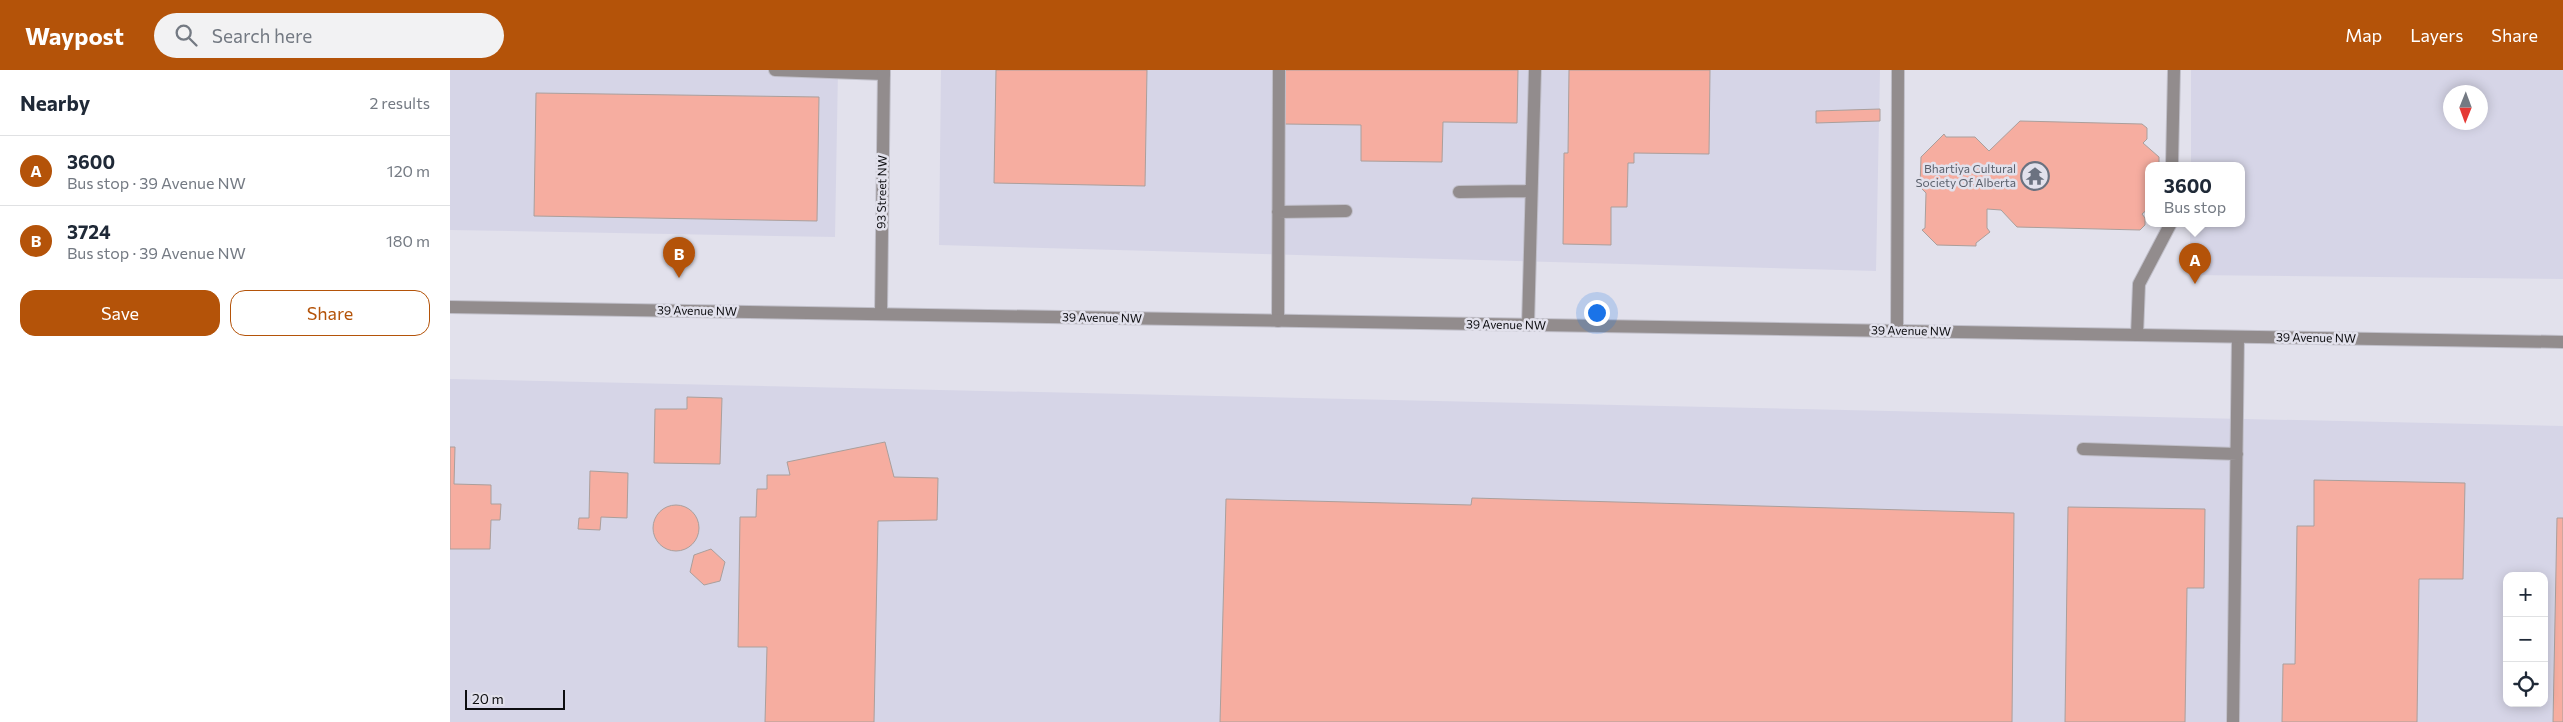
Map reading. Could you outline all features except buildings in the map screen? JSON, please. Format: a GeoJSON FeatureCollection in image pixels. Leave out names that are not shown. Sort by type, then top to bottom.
{"type":"FeatureCollection","features":[{"type":"Feature","properties":{"kind":"street"},"geometry":{"type":"LineString","coordinates":[[775,70],[884,72]]}},
{"type":"Feature","properties":{"kind":"street"},"geometry":{"type":"LineString","coordinates":[[1278,70],[1278,321]]}},
{"type":"Feature","properties":{"kind":"street"},"geometry":{"type":"LineString","coordinates":[[1528,325],[1535,70]]}},
{"type":"Feature","properties":{"kind":"street"},"geometry":{"type":"LineString","coordinates":[[1897,331],[1898,70]]}},
{"type":"Feature","properties":{"kind":"street"},"geometry":{"type":"LineString","coordinates":[[2172,162],[2174,70]]}},
{"type":"Feature","properties":{"kind":"street","name":"93 Street NW"},"geometry":{"type":"LineString","coordinates":[[881,314],[884,72]]}},
{"type":"Feature","properties":{"kind":"street"},"geometry":{"type":"LineString","coordinates":[[1459,192],[1531,191]]}},
{"type":"Feature","properties":{"kind":"street"},"geometry":{"type":"LineString","coordinates":[[1278,212],[1346,211]]}},
{"type":"Feature","properties":{"kind":"street"},"geometry":{"type":"LineString","coordinates":[[2138,335],[2139,284],[2168,227]]}},
{"type":"Feature","properties":{"kind":"street","name":"39 Avenue NW"},"geometry":{"type":"LineString","coordinates":[[450,307],[2563,342]]}},
{"type":"Feature","properties":{"kind":"street"},"geometry":{"type":"LineString","coordinates":[[2233,722],[2238,337]]}},
{"type":"Feature","properties":{"kind":"street"},"geometry":{"type":"LineString","coordinates":[[2083,449],[2236,454]]}},
{"type":"Feature","properties":{"kind":"shaded area"},"geometry":{"type":"Polygon","coordinates":[[[450,70],[838,70],[835,237],[450,230],[450,70]]]}},
{"type":"Feature","properties":{"kind":"shaded area"},"geometry":{"type":"Polygon","coordinates":[[[941,70],[1880,70],[1876,271],[939,245],[941,70]]]}},
{"type":"Feature","properties":{"kind":"shaded area"},"geometry":{"type":"Polygon","coordinates":[[[2191,70],[2563,70],[2563,279],[2190,275],[2190,227],[2245,227],[2245,162],[2191,162],[2191,70]]]}},
{"type":"Feature","properties":{"kind":"shaded area"},"geometry":{"type":"Polygon","coordinates":[[[450,379],[2563,426],[2563,722],[450,722],[450,379]]]}},
{"type":"Feature","properties":{"kind":"place","name":"Bhartiya Cultural Society Of Alberta"},"geometry":{"type":"Point","coordinates":[2035,176]}},
{"type":"Feature","properties":{"kind":"place","name":"3724"},"geometry":{"type":"Point","coordinates":[679,278]}},
{"type":"Feature","properties":{"kind":"place","name":"3600"},"geometry":{"type":"Point","coordinates":[2195,284]}}]}
